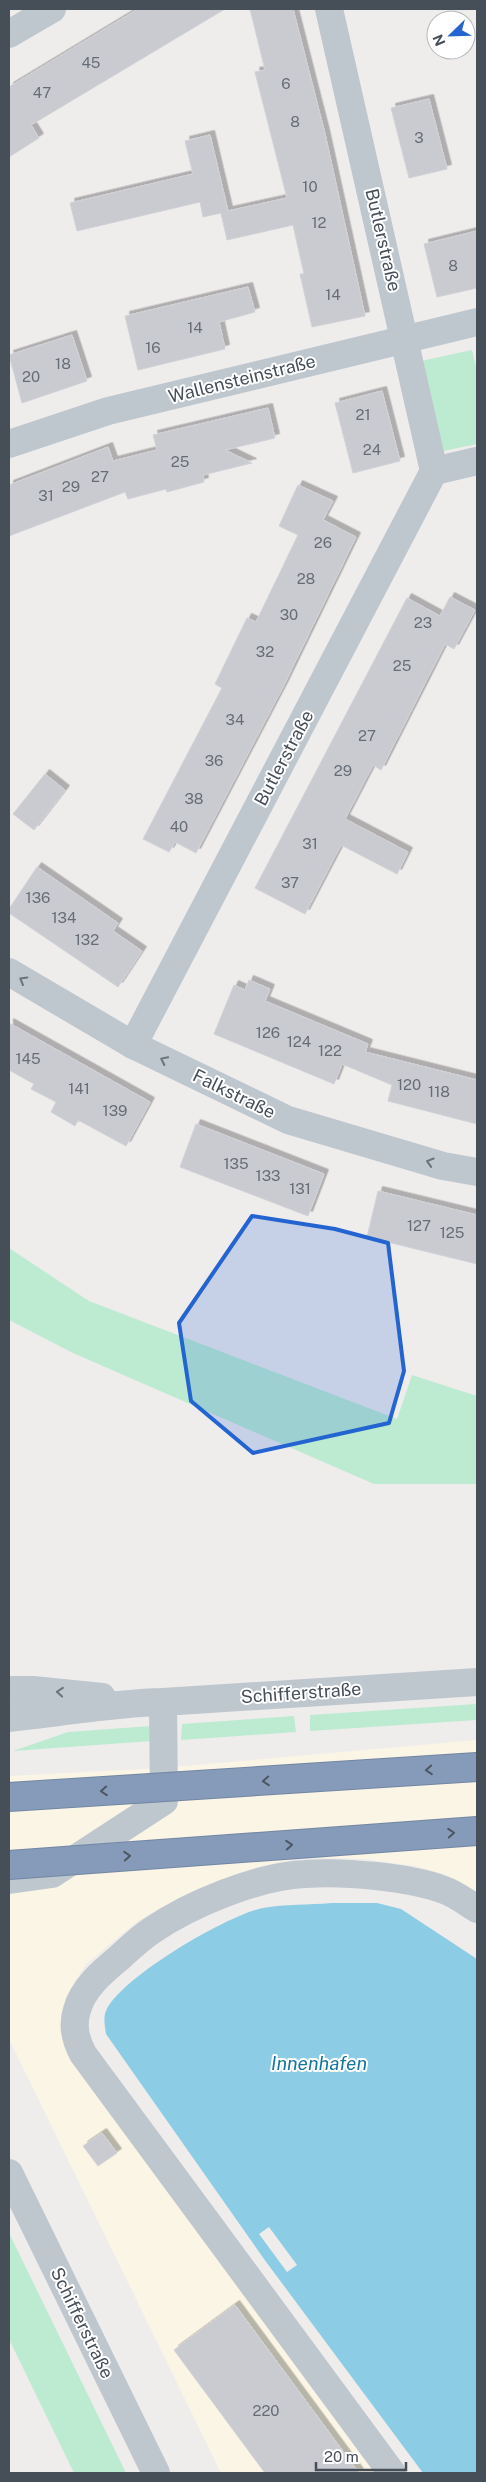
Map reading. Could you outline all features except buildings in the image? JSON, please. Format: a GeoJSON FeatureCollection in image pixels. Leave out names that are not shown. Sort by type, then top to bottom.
{"type":"FeatureCollection","features":[{"type":"Feature","properties":{"kind":"highway"},"geometry":{"type":"LineString","coordinates":[[9,1797],[477,1767]]}},
{"type":"Feature","properties":{"kind":"highway"},"geometry":{"type":"LineString","coordinates":[[9,1865],[477,1832]]}},
{"type":"Feature","properties":{"kind":"street"},"geometry":{"type":"LineString","coordinates":[[9,34],[52,9]]}},
{"type":"Feature","properties":{"kind":"street","name":"Butlerstraße"},"geometry":{"type":"LineString","coordinates":[[134,1045],[434,471],[329,9]]}},
{"type":"Feature","properties":{"kind":"street","name":"Wallensteinstraße"},"geometry":{"type":"LineString","coordinates":[[9,444],[108,411],[405,339],[476,327]]}},
{"type":"Feature","properties":{"kind":"street"},"geometry":{"type":"LineString","coordinates":[[434,471],[477,460]]}},
{"type":"Feature","properties":{"kind":"street","name":"Falkstraße"},"geometry":{"type":"LineString","coordinates":[[9,972],[134,1045],[288,1120],[443,1166],[477,1172]]}},
{"type":"Feature","properties":{"kind":"street","name":"Schifferstraße"},"geometry":{"type":"LineString","coordinates":[[9,1718],[53,1714],[126,1702],[163,1702],[477,1682]]}},
{"type":"Feature","properties":{"kind":"street","name":"Schifferstraße"},"geometry":{"type":"LineString","coordinates":[[9,1690],[91,1695],[126,1702]]}},
{"type":"Feature","properties":{"kind":"street"},"geometry":{"type":"LineString","coordinates":[[9,1880],[52,1874],[164,1802],[163,1702]]}},
{"type":"Feature","properties":{"kind":"street"},"geometry":{"type":"LineString","coordinates":[[392,2473],[83,2054],[76,2035],[76,2012],[81,1999],[96,1977],[150,1932],[189,1908],[256,1883],[304,1874],[360,1874],[444,1890],[477,1908]]}},
{"type":"Feature","properties":{"kind":"street","name":"Schifferstraße"},"geometry":{"type":"LineString","coordinates":[[9,2173],[156,2473]]}},
{"type":"Feature","properties":{"kind":"highlighted area"},"geometry":{"type":"Polygon","coordinates":[[[252,1216],[335,1229],[388,1243],[404,1371],[389,1423],[253,1453],[191,1401],[179,1323],[252,1216]]]}},
{"type":"Feature","properties":{"kind":"shaded area"},"geometry":{"type":"Polygon","coordinates":[[[477,1740],[477,1899],[444,1874],[415,1866],[364,1859],[302,1857],[250,1869],[184,1895],[138,1921],[86,1964],[66,1997],[60,2031],[65,2030],[382,2473],[221,2473],[9,2039],[9,1776],[162,1768],[477,1740]]]}},
{"type":"Feature","properties":{"kind":"green space"},"geometry":{"type":"Polygon","coordinates":[[[472,350],[477,371],[477,444],[443,451],[421,361],[472,350]]]}},
{"type":"Feature","properties":{"kind":"green space"},"geometry":{"type":"Polygon","coordinates":[[[9,1248],[89,1301],[397,1419],[412,1375],[477,1396],[477,1484],[374,1484],[73,1353],[9,1320],[9,1248]]]}},
{"type":"Feature","properties":{"kind":"green space"},"geometry":{"type":"Polygon","coordinates":[[[477,1704],[477,1720],[310,1731],[310,1715],[477,1704]]]}},
{"type":"Feature","properties":{"kind":"green space"},"geometry":{"type":"Polygon","coordinates":[[[294,1716],[296,1732],[181,1740],[182,1724],[294,1716]]]}},
{"type":"Feature","properties":{"kind":"green space"},"geometry":{"type":"Polygon","coordinates":[[[151,1726],[152,1741],[13,1751],[68,1732],[151,1726]]]}},
{"type":"Feature","properties":{"kind":"green space"},"geometry":{"type":"Polygon","coordinates":[[[9,2233],[126,2473],[74,2473],[9,2339],[9,2233]]]}},
{"type":"Feature","properties":{"kind":"water","name":"Innenhafen"},"geometry":{"type":"Polygon","coordinates":[[[331,1903],[377,1903],[401,1909],[477,1959],[477,2473],[423,2473],[264,2259],[106,2034],[105,2013],[115,1997],[152,1966],[201,1935],[225,1922],[263,1908],[331,1903]]]}},
{"type":"Feature","properties":{"kind":"pier"},"geometry":{"type":"Polygon","coordinates":[[[269,2227],[297,2265],[287,2272],[259,2234],[269,2227]]]}}]}
